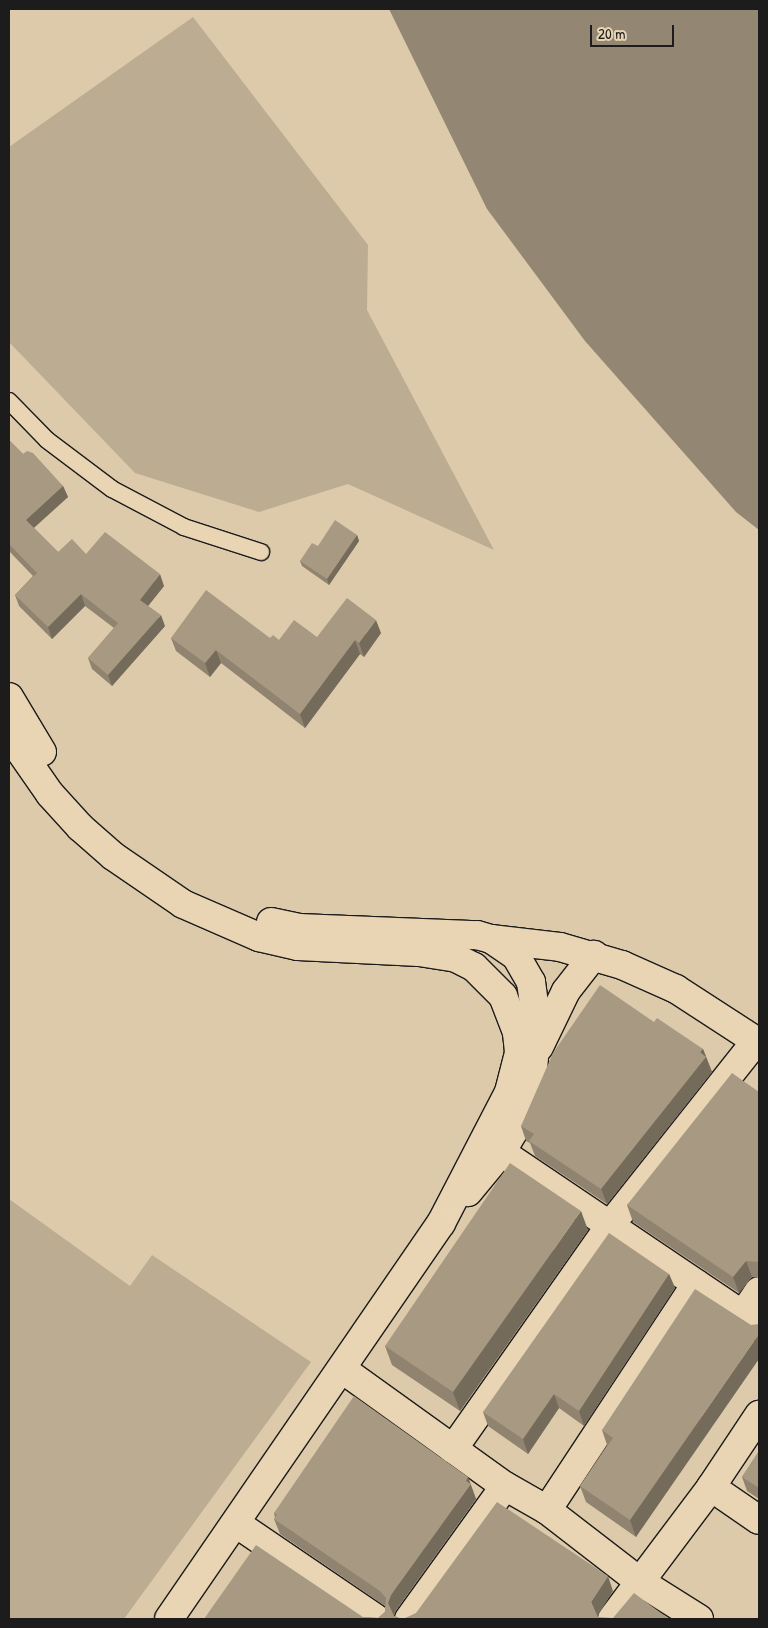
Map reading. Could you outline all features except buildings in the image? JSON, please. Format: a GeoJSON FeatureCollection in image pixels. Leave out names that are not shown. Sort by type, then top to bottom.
{"type":"FeatureCollection","features":[{"type":"Feature","properties":{"kind":"street"},"geometry":{"type":"LineString","coordinates":[[9,697],[53,769],[100,820],[156,866],[213,900],[241,913],[299,928],[459,946],[474,967],[503,996],[512,1013],[519,1053],[509,1092],[440,1223],[237,1524],[170,1619]]}},
{"type":"Feature","properties":{"kind":"street"},"geometry":{"type":"LineString","coordinates":[[9,735],[50,794],[80,827],[113,856],[184,904],[258,937],[298,946],[419,952],[491,939],[535,943],[594,955],[676,989],[758,1042],[611,1224],[453,1449]]}},
{"type":"Feature","properties":{"kind":"street"},"geometry":{"type":"LineString","coordinates":[[491,939],[516,956],[528,975],[537,1025],[537,1052]]}},
{"type":"Feature","properties":{"kind":"street"},"geometry":{"type":"LineString","coordinates":[[440,1223],[501,1152],[525,1105],[537,1052],[566,991],[594,955]]}},
{"type":"Feature","properties":{"kind":"street"},"geometry":{"type":"LineString","coordinates":[[501,1152],[611,1224],[751,1321],[759,1291]]}},
{"type":"Feature","properties":{"kind":"street"},"geometry":{"type":"LineString","coordinates":[[546,1510],[696,1284]]}},
{"type":"Feature","properties":{"kind":"street"},"geometry":{"type":"LineString","coordinates":[[342,1369],[505,1486],[546,1510],[639,1581],[699,1619]]}},
{"type":"Feature","properties":{"kind":"street"},"geometry":{"type":"LineString","coordinates":[[612,1619],[711,1487],[759,1415]]}},
{"type":"Feature","properties":{"kind":"street"},"geometry":{"type":"LineString","coordinates":[[410,1619],[505,1486]]}},
{"type":"Feature","properties":{"kind":"street"},"geometry":{"type":"LineString","coordinates":[[711,1487],[759,1520]]}},
{"type":"Feature","properties":{"kind":"street"},"geometry":{"type":"LineString","coordinates":[[237,1524],[377,1619]]}},
{"type":"Feature","properties":{"kind":"lane"},"geometry":{"type":"LineString","coordinates":[[9,401],[47,440],[112,489],[184,527],[261,552]]}},
{"type":"Feature","properties":{"kind":"shaded area"},"geometry":{"type":"Polygon","coordinates":[[[389,9],[759,9],[759,530],[736,512],[585,341],[487,209],[389,9]]]}},
{"type":"Feature","properties":{"kind":"shaded area"},"geometry":{"type":"Polygon","coordinates":[[[193,17],[368,245],[367,310],[494,550],[348,484],[259,512],[135,473],[9,342],[9,147],[193,17]]]}},
{"type":"Feature","properties":{"kind":"shaded area"},"geometry":{"type":"Polygon","coordinates":[[[9,1199],[130,1286],[152,1255],[311,1362],[124,1619],[9,1619],[9,1199]]]}}]}
